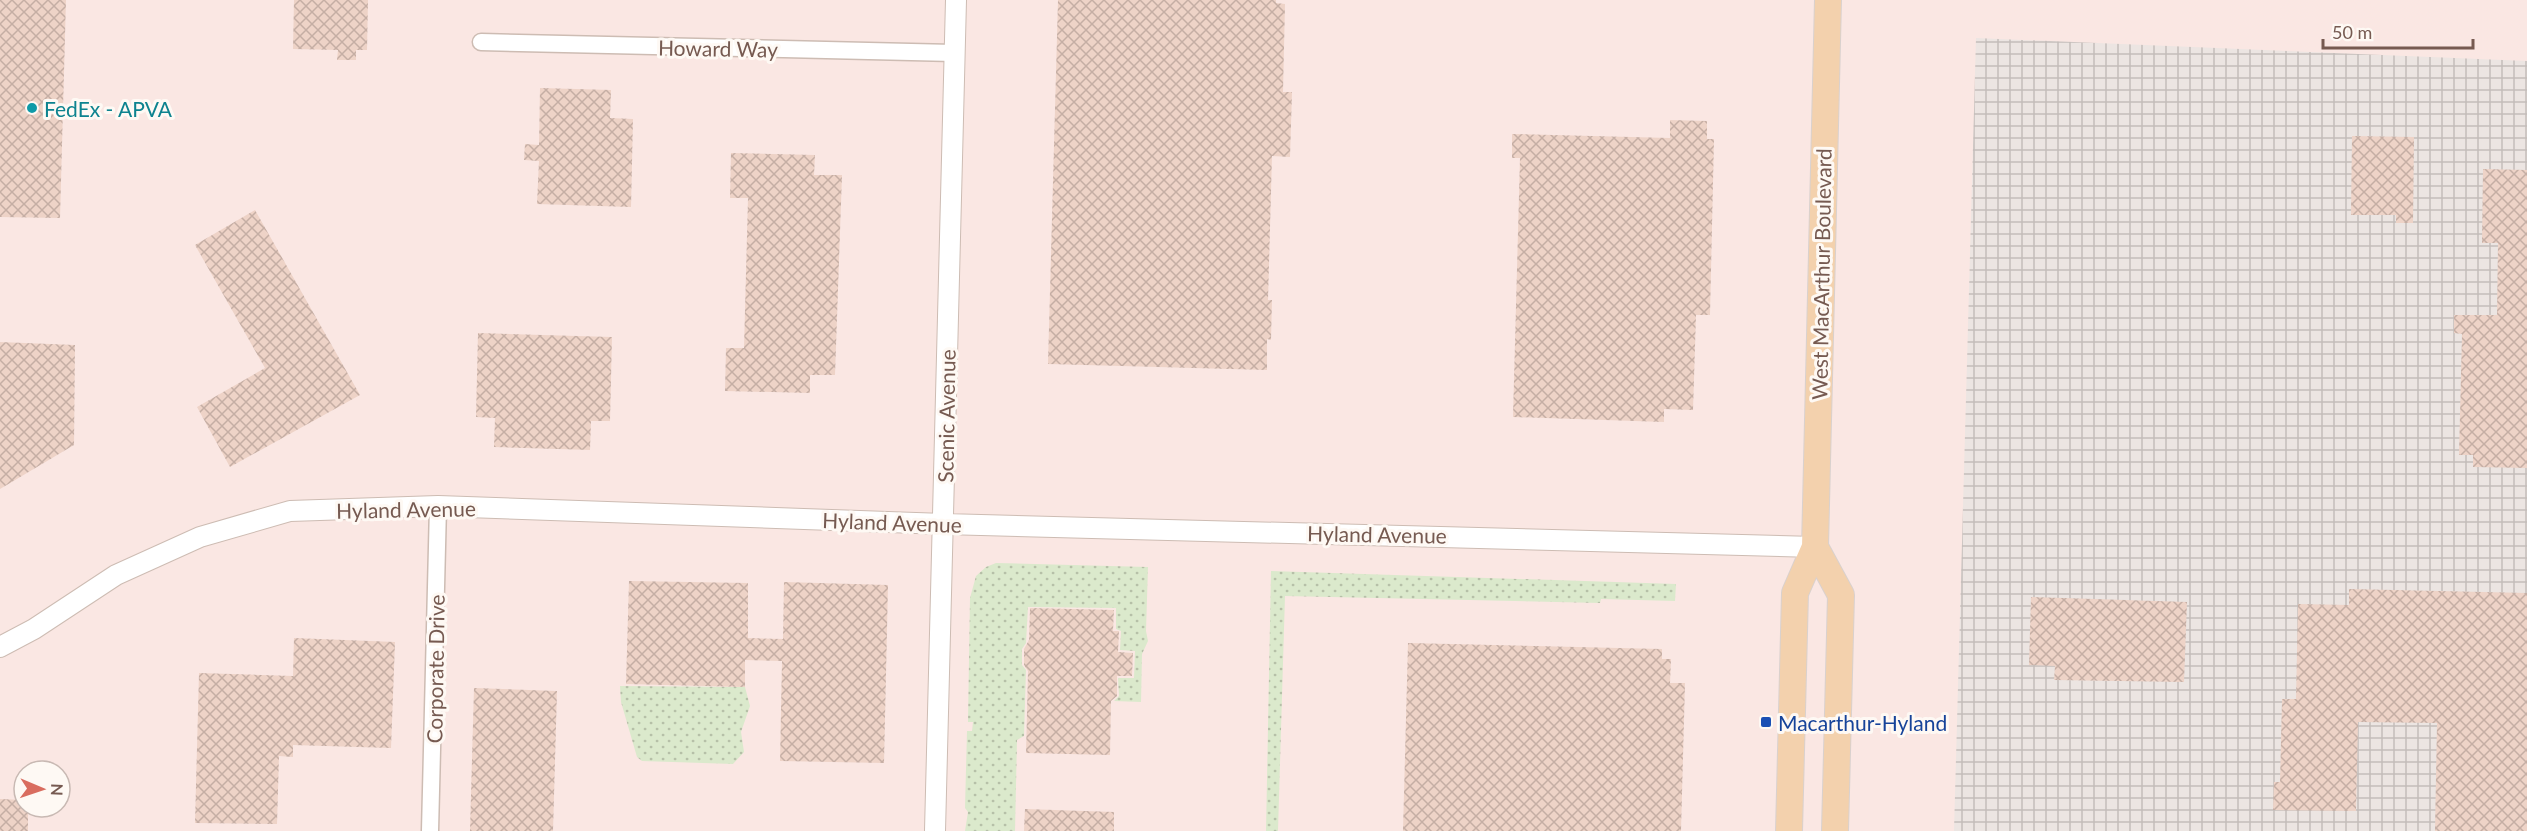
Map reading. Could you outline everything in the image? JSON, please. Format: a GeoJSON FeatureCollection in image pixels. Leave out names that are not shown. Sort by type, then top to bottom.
{"type":"FeatureCollection","features":[{"type":"Feature","properties":{"kind":"main road","name":"West MacArthur Boulevard"},"geometry":{"type":"LineString","coordinates":[[1789,831],[1795,593],[1815,547],[1828,0]]}},
{"type":"Feature","properties":{"kind":"main road","name":"West MacArthur Boulevard"},"geometry":{"type":"LineString","coordinates":[[1815,547],[1841,595],[1835,831]]}},
{"type":"Feature","properties":{"kind":"street","name":"Scenic Avenue"},"geometry":{"type":"LineString","coordinates":[[935,831],[956,0]]}},
{"type":"Feature","properties":{"kind":"street","name":"Howard Way"},"geometry":{"type":"LineString","coordinates":[[481,42],[954,53]]}},
{"type":"Feature","properties":{"kind":"street","name":"Hyland Avenue"},"geometry":{"type":"LineString","coordinates":[[0,647],[116,575],[200,537],[290,511],[438,506],[944,524],[1815,547]]}},
{"type":"Feature","properties":{"kind":"street","name":"Corporate Drive"},"geometry":{"type":"LineString","coordinates":[[430,831],[438,506]]}},
{"type":"Feature","properties":{"kind":"shaded area"},"geometry":{"type":"Polygon","coordinates":[[[0,0],[2527,0],[2527,831],[0,831],[0,0]]]}},
{"type":"Feature","properties":{"kind":"shaded area"},"geometry":{"type":"Polygon","coordinates":[[[1976,38],[2527,61],[2527,831],[1954,831],[1976,38]]]}},
{"type":"Feature","properties":{"kind":"green space"},"geometry":{"type":"Polygon","coordinates":[[[996,563],[1148,567],[1146,631],[1148,641],[1142,654],[1141,702],[1114,701],[1119,696],[1118,678],[1134,678],[1135,651],[1120,650],[1121,631],[1116,629],[1116,608],[1028,607],[1026,643],[1022,649],[1022,665],[1026,670],[1024,736],[1017,740],[1015,831],[965,831],[968,812],[965,808],[967,731],[972,731],[973,722],[968,722],[970,598],[976,576],[986,567],[996,563]]]}},
{"type":"Feature","properties":{"kind":"green space"},"geometry":{"type":"Polygon","coordinates":[[[1271,571],[1676,584],[1675,601],[1601,599],[1600,603],[1285,596],[1278,831],[1266,831],[1271,571]]]}},
{"type":"Feature","properties":{"kind":"green space"},"geometry":{"type":"Polygon","coordinates":[[[620,686],[745,687],[750,706],[741,732],[744,752],[733,764],[642,761],[637,757],[621,702],[620,686]]]}},
{"type":"Feature","properties":{"kind":"building","name":"FedEx - APVA"},"geometry":{"type":"Polygon","coordinates":[[[0,0],[66,0],[60,218],[0,217],[0,0]]]}},
{"type":"Feature","properties":{"kind":"building"},"geometry":{"type":"Polygon","coordinates":[[[294,0],[368,0],[367,50],[356,50],[356,60],[337,60],[338,50],[293,49],[294,0]]]}},
{"type":"Feature","properties":{"kind":"building"},"geometry":{"type":"Polygon","coordinates":[[[1058,0],[1276,0],[1276,3],[1285,4],[1283,92],[1292,92],[1290,157],[1272,156],[1268,300],[1272,300],[1271,340],[1267,339],[1267,370],[1048,364],[1058,0]]]}},
{"type":"Feature","properties":{"kind":"building"},"geometry":{"type":"Polygon","coordinates":[[[540,88],[611,90],[610,118],[633,119],[631,207],[537,204],[539,161],[524,160],[525,144],[539,145],[540,88]]]}},
{"type":"Feature","properties":{"kind":"building"},"geometry":{"type":"Polygon","coordinates":[[[1670,120],[1707,121],[1707,139],[1714,139],[1710,315],[1696,315],[1693,410],[1664,409],[1664,422],[1513,417],[1520,158],[1512,158],[1512,134],[1670,138],[1670,120]]]}},
{"type":"Feature","properties":{"kind":"building"},"geometry":{"type":"Polygon","coordinates":[[[2352,136],[2414,137],[2413,223],[2396,223],[2396,215],[2351,215],[2352,136]]]}},
{"type":"Feature","properties":{"kind":"building"},"geometry":{"type":"Polygon","coordinates":[[[731,153],[815,155],[814,175],[842,175],[835,375],[810,375],[810,393],[725,391],[726,348],[744,348],[748,198],[730,198],[731,153]]]}},
{"type":"Feature","properties":{"kind":"building"},"geometry":{"type":"Polygon","coordinates":[[[2483,169],[2527,170],[2527,468],[2473,467],[2473,455],[2459,455],[2462,334],[2454,333],[2454,315],[2497,315],[2498,243],[2482,243],[2483,169]]]}},
{"type":"Feature","properties":{"kind":"building"},"geometry":{"type":"Polygon","coordinates":[[[255,210],[360,395],[230,467],[197,407],[265,368],[195,245],[255,210]]]}},
{"type":"Feature","properties":{"kind":"building"},"geometry":{"type":"Polygon","coordinates":[[[478,333],[612,337],[610,421],[591,421],[590,450],[494,447],[495,418],[476,417],[478,333]]]}},
{"type":"Feature","properties":{"kind":"building"},"geometry":{"type":"Polygon","coordinates":[[[0,342],[75,345],[74,445],[0,489],[0,342]]]}},
{"type":"Feature","properties":{"kind":"building"},"geometry":{"type":"Polygon","coordinates":[[[629,581],[748,583],[748,638],[783,639],[784,582],[888,585],[884,763],[780,761],[782,661],[745,660],[745,687],[626,684],[629,581]]]}},
{"type":"Feature","properties":{"kind":"building"},"geometry":{"type":"Polygon","coordinates":[[[2349,589],[2527,593],[2527,831],[2435,831],[2437,723],[2358,722],[2356,811],[2273,810],[2274,782],[2280,782],[2282,699],[2296,699],[2298,604],[2349,605],[2349,589]]]}},
{"type":"Feature","properties":{"kind":"building"},"geometry":{"type":"Polygon","coordinates":[[[2031,597],[2187,602],[2184,682],[2054,680],[2055,666],[2029,665],[2031,597]]]}},
{"type":"Feature","properties":{"kind":"building"},"geometry":{"type":"Polygon","coordinates":[[[1030,608],[1114,610],[1113,631],[1119,631],[1118,652],[1133,653],[1132,676],[1117,676],[1117,696],[1111,701],[1110,755],[1026,753],[1028,671],[1024,665],[1024,649],[1029,640],[1030,608]]]}},
{"type":"Feature","properties":{"kind":"building"},"geometry":{"type":"Polygon","coordinates":[[[294,638],[395,642],[391,748],[293,745],[293,757],[279,756],[277,824],[195,823],[199,673],[293,676],[294,638]]]}},
{"type":"Feature","properties":{"kind":"building"},"geometry":{"type":"Polygon","coordinates":[[[1408,643],[1662,649],[1662,659],[1671,659],[1670,683],[1685,683],[1681,831],[1403,831],[1408,643]]]}},
{"type":"Feature","properties":{"kind":"building"},"geometry":{"type":"Polygon","coordinates":[[[474,688],[557,691],[553,831],[470,831],[474,688]]]}},
{"type":"Feature","properties":{"kind":"building"},"geometry":{"type":"Polygon","coordinates":[[[0,799],[12,800],[12,819],[28,819],[28,831],[0,831],[0,799]]]}},
{"type":"Feature","properties":{"kind":"building"},"geometry":{"type":"Polygon","coordinates":[[[1025,809],[1114,812],[1114,831],[1024,831],[1025,809]]]}},
{"type":"Feature","properties":{"kind":"place","name":"FedEx - APVA"},"geometry":{"type":"Point","coordinates":[32,108]}},
{"type":"Feature","properties":{"kind":"place","name":"Macarthur-Hyland"},"geometry":{"type":"Point","coordinates":[1766,722]}}]}
